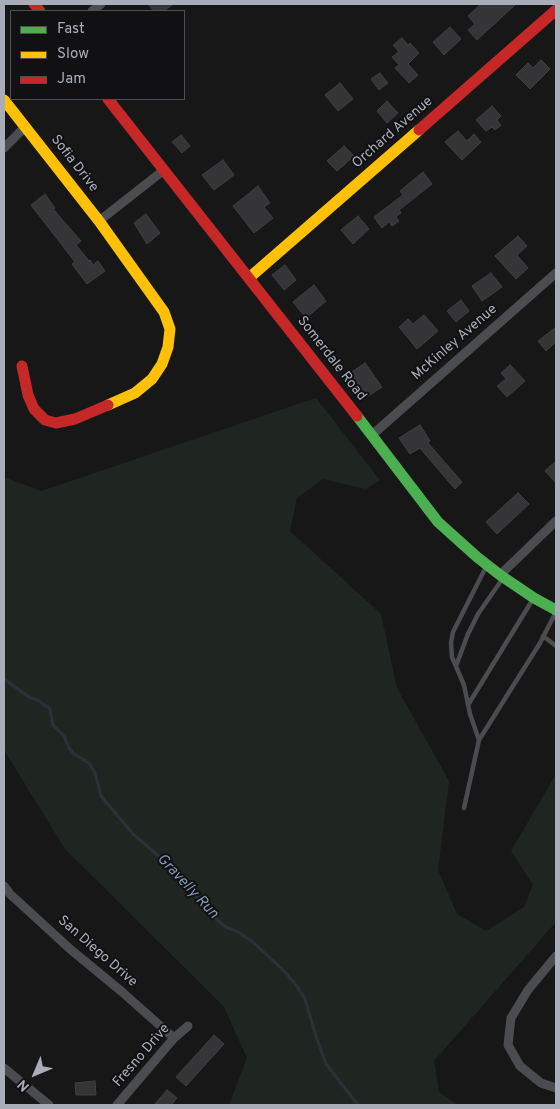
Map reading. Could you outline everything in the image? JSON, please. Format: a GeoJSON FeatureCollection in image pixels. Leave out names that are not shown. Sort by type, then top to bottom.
{"type":"FeatureCollection","features":[{"type":"Feature","properties":{"kind":"street","name":"Orchard Avenue"},"geometry":{"type":"LineString","coordinates":[[249,278],[556,10]]}},
{"type":"Feature","properties":{"kind":"street","name":"Sofia Drive"},"geometry":{"type":"LineString","coordinates":[[4,100],[99,221],[164,312],[170,329],[168,347],[162,364],[152,378],[135,393],[75,419],[56,423],[45,420],[34,409],[28,395],[22,366]]}},
{"type":"Feature","properties":{"kind":"street","name":"Somerdale Road"},"geometry":{"type":"LineString","coordinates":[[109,100],[438,522],[487,565],[556,611]]}},
{"type":"Feature","properties":{"kind":"street"},"geometry":{"type":"LineString","coordinates":[[4,148],[25,126]]}},
{"type":"Feature","properties":{"kind":"street"},"geometry":{"type":"LineString","coordinates":[[99,221],[164,170]]}},
{"type":"Feature","properties":{"kind":"street","name":"McKinley Avenue"},"geometry":{"type":"LineString","coordinates":[[372,435],[556,273]]}},
{"type":"Feature","properties":{"kind":"street"},"geometry":{"type":"LineString","coordinates":[[502,576],[556,521]]}},
{"type":"Feature","properties":{"kind":"street","name":"San Diego Drive"},"geometry":{"type":"LineString","coordinates":[[4,886],[10,894],[70,949],[174,1038]]}},
{"type":"Feature","properties":{"kind":"street"},"geometry":{"type":"LineString","coordinates":[[556,956],[528,990],[510,1018],[508,1045],[520,1066],[541,1083],[556,1088]]}},
{"type":"Feature","properties":{"kind":"street","name":"Fresno Drive"},"geometry":{"type":"LineString","coordinates":[[118,1105],[174,1038],[188,1026]]}},
{"type":"Feature","properties":{"kind":"street"},"geometry":{"type":"LineString","coordinates":[[4,1068],[49,1105]]}},
{"type":"Feature","properties":{"kind":"lane"},"geometry":{"type":"LineString","coordinates":[[478,740],[464,685],[451,650],[453,632],[487,565]]}},
{"type":"Feature","properties":{"kind":"lane"},"geometry":{"type":"LineString","coordinates":[[456,667],[468,634],[478,614],[502,576]]}},
{"type":"Feature","properties":{"kind":"lane"},"geometry":{"type":"LineString","coordinates":[[468,706],[534,598]]}},
{"type":"Feature","properties":{"kind":"lane"},"geometry":{"type":"LineString","coordinates":[[464,808],[478,740],[543,636],[556,611]]}},
{"type":"Feature","properties":{"kind":"lane"},"geometry":{"type":"LineString","coordinates":[[543,636],[556,646]]}},
{"type":"Feature","properties":{"kind":"shaded area"},"geometry":{"type":"Polygon","coordinates":[[[316,398],[380,480],[366,489],[323,479],[297,498],[290,531],[381,614],[397,688],[449,781],[438,870],[457,914],[486,931],[524,907],[533,885],[511,851],[556,774],[556,922],[434,1061],[439,1092],[458,1105],[229,1105],[247,1058],[224,1007],[65,849],[4,750],[4,477],[41,491],[316,398]]]}},
{"type":"Feature","properties":{"kind":"building"},"geometry":{"type":"Polygon","coordinates":[[[148,4],[173,4],[165,10],[153,10],[148,4]]]}},
{"type":"Feature","properties":{"kind":"building"},"geometry":{"type":"Polygon","coordinates":[[[481,4],[516,4],[477,40],[468,30],[475,24],[468,16],[481,4]]]}},
{"type":"Feature","properties":{"kind":"building"},"geometry":{"type":"Polygon","coordinates":[[[450,27],[461,39],[444,55],[433,42],[450,27]]]}},
{"type":"Feature","properties":{"kind":"building"},"geometry":{"type":"Polygon","coordinates":[[[402,38],[408,45],[410,43],[419,53],[408,64],[418,75],[409,83],[395,68],[399,65],[392,57],[399,52],[393,45],[402,38]]]}},
{"type":"Feature","properties":{"kind":"building"},"geometry":{"type":"Polygon","coordinates":[[[541,60],[550,69],[530,89],[516,75],[528,63],[533,68],[541,60]]]}},
{"type":"Feature","properties":{"kind":"building"},"geometry":{"type":"Polygon","coordinates":[[[380,73],[388,83],[379,90],[371,79],[380,73]]]}},
{"type":"Feature","properties":{"kind":"building"},"geometry":{"type":"Polygon","coordinates":[[[340,83],[353,99],[338,111],[325,95],[340,83]]]}},
{"type":"Feature","properties":{"kind":"building"},"geometry":{"type":"Polygon","coordinates":[[[387,101],[398,113],[387,123],[377,111],[387,101]]]}},
{"type":"Feature","properties":{"kind":"building"},"geometry":{"type":"Polygon","coordinates":[[[492,106],[501,116],[497,120],[501,125],[495,130],[492,127],[486,131],[476,120],[492,106]]]}},
{"type":"Feature","properties":{"kind":"building"},"geometry":{"type":"Polygon","coordinates":[[[458,131],[467,141],[474,134],[481,142],[462,160],[445,142],[458,131]]]}},
{"type":"Feature","properties":{"kind":"building"},"geometry":{"type":"Polygon","coordinates":[[[181,135],[190,146],[182,153],[172,142],[181,135]]]}},
{"type":"Feature","properties":{"kind":"building"},"geometry":{"type":"Polygon","coordinates":[[[344,146],[354,156],[337,171],[327,161],[344,146]]]}},
{"type":"Feature","properties":{"kind":"building"},"geometry":{"type":"Polygon","coordinates":[[[223,160],[234,175],[214,190],[202,175],[223,160]]]}},
{"type":"Feature","properties":{"kind":"building"},"geometry":{"type":"Polygon","coordinates":[[[423,172],[432,184],[399,210],[401,213],[396,217],[399,221],[392,226],[389,222],[382,228],[374,217],[403,195],[400,191],[423,172]]]}},
{"type":"Feature","properties":{"kind":"building"},"geometry":{"type":"Polygon","coordinates":[[[258,186],[270,203],[264,207],[273,218],[254,233],[233,206],[258,186]]]}},
{"type":"Feature","properties":{"kind":"building"},"geometry":{"type":"Polygon","coordinates":[[[45,194],[55,208],[53,209],[81,241],[76,245],[93,265],[98,261],[105,271],[87,284],[72,264],[75,262],[31,205],[45,194]]]}},
{"type":"Feature","properties":{"kind":"building"},"geometry":{"type":"Polygon","coordinates":[[[146,214],[160,233],[147,244],[134,223],[146,214]]]}},
{"type":"Feature","properties":{"kind":"building"},"geometry":{"type":"Polygon","coordinates":[[[358,216],[369,229],[353,244],[341,230],[358,216]]]}},
{"type":"Feature","properties":{"kind":"building"},"geometry":{"type":"Polygon","coordinates":[[[518,236],[527,246],[517,255],[528,268],[516,279],[495,256],[518,236]]]}},
{"type":"Feature","properties":{"kind":"building"},"geometry":{"type":"Polygon","coordinates":[[[285,265],[296,280],[284,290],[272,275],[285,265]]]}},
{"type":"Feature","properties":{"kind":"building"},"geometry":{"type":"Polygon","coordinates":[[[491,273],[502,287],[482,301],[472,286],[491,273]]]}},
{"type":"Feature","properties":{"kind":"building"},"geometry":{"type":"Polygon","coordinates":[[[314,285],[326,301],[306,318],[293,302],[314,285]]]}},
{"type":"Feature","properties":{"kind":"building"},"geometry":{"type":"Polygon","coordinates":[[[461,300],[469,311],[456,322],[447,311],[461,300]]]}},
{"type":"Feature","properties":{"kind":"building"},"geometry":{"type":"Polygon","coordinates":[[[424,315],[438,331],[417,349],[399,327],[408,319],[413,324],[424,315]]]}},
{"type":"Feature","properties":{"kind":"building"},"geometry":{"type":"Polygon","coordinates":[[[556,327],[556,342],[546,351],[538,341],[556,327]]]}},
{"type":"Feature","properties":{"kind":"building"},"geometry":{"type":"Polygon","coordinates":[[[365,363],[382,387],[367,397],[350,373],[365,363]]]}},
{"type":"Feature","properties":{"kind":"building"},"geometry":{"type":"Polygon","coordinates":[[[510,365],[525,381],[507,397],[497,386],[506,379],[501,373],[510,365]]]}},
{"type":"Feature","properties":{"kind":"building"},"geometry":{"type":"Polygon","coordinates":[[[420,425],[430,441],[428,443],[462,482],[455,489],[420,448],[410,454],[399,438],[420,425]]]}},
{"type":"Feature","properties":{"kind":"building"},"geometry":{"type":"Polygon","coordinates":[[[556,461],[556,483],[545,471],[556,461]]]}},
{"type":"Feature","properties":{"kind":"building"},"geometry":{"type":"Polygon","coordinates":[[[518,493],[529,504],[497,534],[486,522],[518,493]]]}},
{"type":"Feature","properties":{"kind":"building"},"geometry":{"type":"Polygon","coordinates":[[[214,1035],[224,1044],[186,1086],[176,1077],[214,1035]]]}},
{"type":"Feature","properties":{"kind":"building"},"geometry":{"type":"Polygon","coordinates":[[[95,1081],[96,1095],[76,1095],[75,1083],[95,1081]]]}},
{"type":"Feature","properties":{"kind":"building"},"geometry":{"type":"Polygon","coordinates":[[[167,1090],[177,1098],[171,1105],[154,1105],[167,1090]]]}},
{"type":"Feature","properties":{"kind":"waterway","name":"Gravelly Run"},"geometry":{"type":"LineString","coordinates":[[4,679],[50,709],[53,725],[64,736],[74,754],[89,763],[95,773],[101,796],[132,833],[180,875],[211,915],[226,927],[253,942],[297,986],[305,999],[326,1064],[358,1105]]}},
{"type":"Feature","properties":{"kind":"traffic: fast"},"geometry":{"type":"LineString","coordinates":[[357,416],[438,522],[500,575],[556,610]]}},
{"type":"Feature","properties":{"kind":"traffic: slow"},"geometry":{"type":"LineString","coordinates":[[4,100],[99,221],[164,312],[170,329],[168,347],[162,364],[152,379],[135,393],[108,405]]}},
{"type":"Feature","properties":{"kind":"traffic: slow"},"geometry":{"type":"LineString","coordinates":[[249,278],[419,130]]}},
{"type":"Feature","properties":{"kind":"traffic: jam"},"geometry":{"type":"LineString","coordinates":[[34,4],[39,10]]}},
{"type":"Feature","properties":{"kind":"traffic: jam"},"geometry":{"type":"LineString","coordinates":[[419,130],[556,10]]}},
{"type":"Feature","properties":{"kind":"traffic: jam"},"geometry":{"type":"LineString","coordinates":[[109,100],[357,416]]}},
{"type":"Feature","properties":{"kind":"traffic: jam"},"geometry":{"type":"LineString","coordinates":[[22,366],[28,395],[34,409],[45,420],[56,423],[75,419],[108,405]]}}]}
